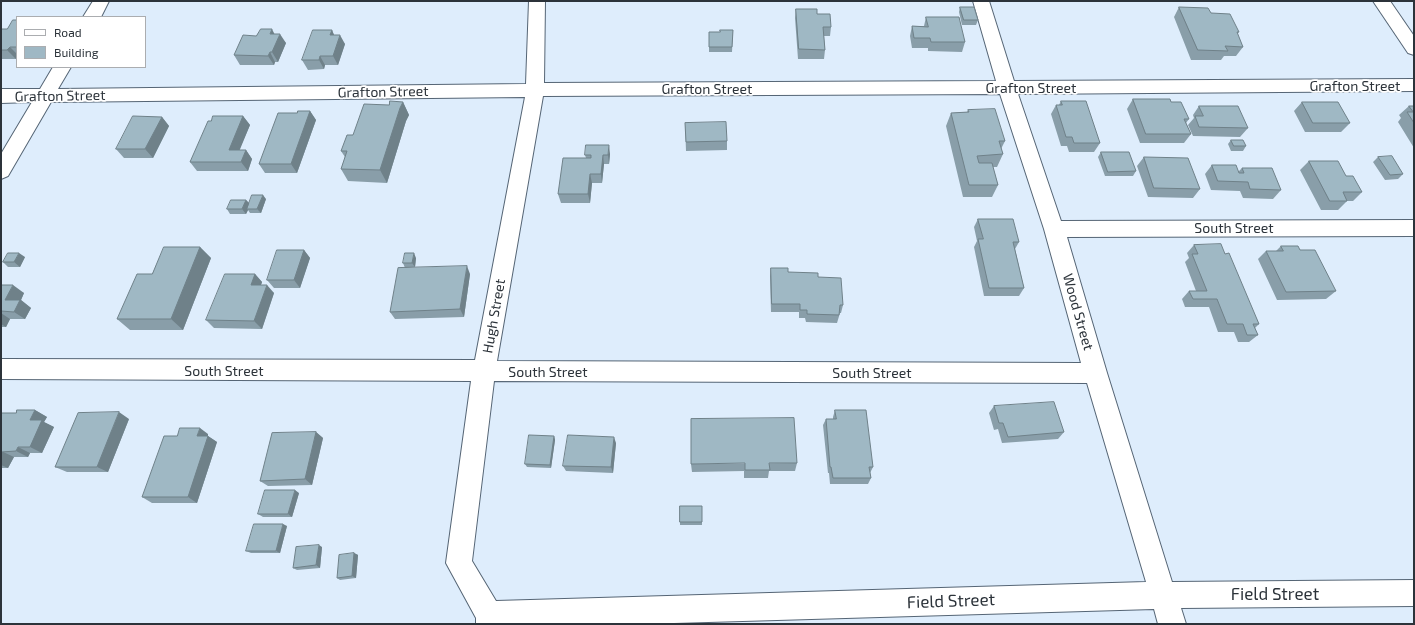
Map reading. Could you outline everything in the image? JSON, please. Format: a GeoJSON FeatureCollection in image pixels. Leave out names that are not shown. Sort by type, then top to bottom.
{"type":"FeatureCollection","features":[{"type":"Feature","properties":{"kind":"street"},"geometry":{"type":"LineString","coordinates":[[93,16],[101,1]]}},
{"type":"Feature","properties":{"kind":"street","name":"Hugh Street"},"geometry":{"type":"LineString","coordinates":[[490,619],[459,563],[484,372],[535,90],[537,1]]}},
{"type":"Feature","properties":{"kind":"street","name":"Wood Street"},"geometry":{"type":"LineString","coordinates":[[981,1],[1007,88],[1054,229],[1095,373],[1172,624]]}},
{"type":"Feature","properties":{"kind":"street"},"geometry":{"type":"LineString","coordinates":[[1381,1],[1414,49]]}},
{"type":"Feature","properties":{"kind":"street"},"geometry":{"type":"LineString","coordinates":[[1,171],[61,68]]}},
{"type":"Feature","properties":{"kind":"street","name":"Grafton Street"},"geometry":{"type":"LineString","coordinates":[[1,96],[535,90],[1414,85]]}},
{"type":"Feature","properties":{"kind":"street","name":"South Street"},"geometry":{"type":"LineString","coordinates":[[1054,229],[1414,228]]}},
{"type":"Feature","properties":{"kind":"street","name":"South Street"},"geometry":{"type":"LineString","coordinates":[[1,369],[484,372],[1095,373]]}},
{"type":"Feature","properties":{"kind":"street","name":"Field Street"},"geometry":{"type":"LineString","coordinates":[[490,619],[1164,595],[1414,593]]}},
{"type":"Feature","properties":{"kind":"building"},"geometry":{"type":"Polygon","coordinates":[[[960,7],[974,7],[978,20],[964,20],[960,7]]]}},
{"type":"Feature","properties":{"kind":"building"},"geometry":{"type":"Polygon","coordinates":[[[1179,7],[1208,8],[1211,13],[1230,14],[1239,32],[1237,32],[1243,47],[1225,46],[1228,51],[1198,50],[1179,7]]]}},
{"type":"Feature","properties":{"kind":"building"},"geometry":{"type":"Polygon","coordinates":[[[796,9],[817,9],[817,14],[830,14],[831,27],[823,27],[825,50],[799,49],[796,9]]]}},
{"type":"Feature","properties":{"kind":"building"},"geometry":{"type":"Polygon","coordinates":[[[926,17],[959,17],[965,42],[931,42],[930,38],[914,38],[912,26],[928,27],[926,17]]]}},
{"type":"Feature","properties":{"kind":"building"},"geometry":{"type":"Polygon","coordinates":[[[13,20],[16,20],[16,47],[1,50],[1,29],[7,29],[13,20]]]}},
{"type":"Feature","properties":{"kind":"building"},"geometry":{"type":"Polygon","coordinates":[[[261,29],[272,29],[270,34],[280,34],[272,52],[270,52],[268,56],[234,55],[243,35],[256,36],[261,29]]]}},
{"type":"Feature","properties":{"kind":"building"},"geometry":{"type":"Polygon","coordinates":[[[313,30],[332,30],[330,35],[340,35],[333,56],[320,56],[319,60],[302,60],[313,30]]]}},
{"type":"Feature","properties":{"kind":"building"},"geometry":{"type":"Polygon","coordinates":[[[720,30],[733,30],[732,47],[709,47],[709,32],[720,32],[720,30]]]}},
{"type":"Feature","properties":{"kind":"building"},"geometry":{"type":"Polygon","coordinates":[[[1133,99],[1170,99],[1171,102],[1181,102],[1189,119],[1184,119],[1191,134],[1146,134],[1133,99]]]}},
{"type":"Feature","properties":{"kind":"building"},"geometry":{"type":"Polygon","coordinates":[[[390,101],[403,102],[380,170],[341,169],[347,151],[341,151],[347,135],[353,135],[364,104],[389,105],[390,101]]]}},
{"type":"Feature","properties":{"kind":"building"},"geometry":{"type":"Polygon","coordinates":[[[1061,101],[1086,101],[1100,143],[1074,143],[1072,137],[1066,137],[1056,105],[1062,105],[1061,101]]]}},
{"type":"Feature","properties":{"kind":"building"},"geometry":{"type":"Polygon","coordinates":[[[1302,102],[1338,102],[1350,123],[1313,123],[1302,102]]]}},
{"type":"Feature","properties":{"kind":"building"},"geometry":{"type":"Polygon","coordinates":[[[1199,106],[1238,106],[1248,128],[1199,127],[1195,116],[1203,116],[1199,106]]]}},
{"type":"Feature","properties":{"kind":"building"},"geometry":{"type":"Polygon","coordinates":[[[1409,106],[1414,106],[1414,123],[1407,112],[1413,112],[1409,106]]]}},
{"type":"Feature","properties":{"kind":"building"},"geometry":{"type":"Polygon","coordinates":[[[995,109],[1005,141],[999,141],[1003,154],[977,156],[979,163],[992,163],[998,185],[969,185],[951,113],[969,112],[968,110],[995,109]]]}},
{"type":"Feature","properties":{"kind":"building"},"geometry":{"type":"Polygon","coordinates":[[[298,111],[310,111],[291,164],[259,164],[278,113],[297,113],[298,111]]]}},
{"type":"Feature","properties":{"kind":"building"},"geometry":{"type":"Polygon","coordinates":[[[133,116],[162,117],[145,149],[116,149],[133,116]]]}},
{"type":"Feature","properties":{"kind":"building"},"geometry":{"type":"Polygon","coordinates":[[[213,116],[243,116],[229,150],[246,150],[241,162],[190,162],[208,121],[211,121],[213,116]]]}},
{"type":"Feature","properties":{"kind":"building"},"geometry":{"type":"Polygon","coordinates":[[[726,122],[727,141],[686,142],[685,123],[726,122]]]}},
{"type":"Feature","properties":{"kind":"building"},"geometry":{"type":"Polygon","coordinates":[[[1231,140],[1243,140],[1246,146],[1234,146],[1231,140]]]}},
{"type":"Feature","properties":{"kind":"building"},"geometry":{"type":"Polygon","coordinates":[[[586,145],[609,145],[608,155],[603,155],[601,174],[590,174],[588,194],[558,194],[563,158],[591,158],[591,155],[585,155],[586,145]]]}},
{"type":"Feature","properties":{"kind":"building"},"geometry":{"type":"Polygon","coordinates":[[[1101,152],[1129,152],[1136,171],[1108,172],[1101,152]]]}},
{"type":"Feature","properties":{"kind":"building"},"geometry":{"type":"Polygon","coordinates":[[[1392,156],[1403,174],[1390,175],[1378,157],[1392,156]]]}},
{"type":"Feature","properties":{"kind":"building"},"geometry":{"type":"Polygon","coordinates":[[[1144,157],[1188,158],[1200,189],[1154,188],[1144,157]]]}},
{"type":"Feature","properties":{"kind":"building"},"geometry":{"type":"Polygon","coordinates":[[[1309,161],[1338,161],[1346,176],[1353,176],[1362,192],[1343,192],[1347,201],[1330,201],[1309,161]]]}},
{"type":"Feature","properties":{"kind":"building"},"geometry":{"type":"Polygon","coordinates":[[[1212,165],[1236,165],[1239,173],[1244,173],[1242,168],[1272,168],[1281,190],[1250,189],[1248,182],[1218,181],[1212,165]]]}},
{"type":"Feature","properties":{"kind":"building"},"geometry":{"type":"Polygon","coordinates":[[[252,195],[263,195],[257,209],[247,209],[252,195]]]}},
{"type":"Feature","properties":{"kind":"building"},"geometry":{"type":"Polygon","coordinates":[[[231,200],[246,200],[242,209],[227,209],[231,200]]]}},
{"type":"Feature","properties":{"kind":"building"},"geometry":{"type":"Polygon","coordinates":[[[978,219],[1013,219],[1019,242],[1013,242],[1024,288],[989,288],[978,239],[983,239],[978,219]]]}},
{"type":"Feature","properties":{"kind":"building"},"geometry":{"type":"Polygon","coordinates":[[[1221,244],[1225,254],[1229,253],[1259,324],[1253,324],[1258,335],[1247,335],[1243,324],[1227,324],[1217,299],[1193,299],[1189,291],[1207,291],[1192,254],[1198,254],[1194,245],[1221,244]]]}},
{"type":"Feature","properties":{"kind":"building"},"geometry":{"type":"Polygon","coordinates":[[[1281,246],[1298,246],[1300,250],[1315,250],[1336,291],[1286,292],[1266,251],[1283,251],[1281,246]]]}},
{"type":"Feature","properties":{"kind":"building"},"geometry":{"type":"Polygon","coordinates":[[[164,247],[200,247],[171,319],[117,319],[137,274],[152,274],[164,247]]]}},
{"type":"Feature","properties":{"kind":"building"},"geometry":{"type":"Polygon","coordinates":[[[277,250],[304,250],[294,280],[267,280],[277,250]]]}},
{"type":"Feature","properties":{"kind":"building"},"geometry":{"type":"Polygon","coordinates":[[[8,253],[19,253],[14,262],[3,262],[8,253]]]}},
{"type":"Feature","properties":{"kind":"building"},"geometry":{"type":"Polygon","coordinates":[[[405,253],[414,253],[412,263],[403,263],[405,253]]]}},
{"type":"Feature","properties":{"kind":"building"},"geometry":{"type":"Polygon","coordinates":[[[467,266],[460,309],[390,312],[398,268],[467,266]]]}},
{"type":"Feature","properties":{"kind":"building"},"geometry":{"type":"Polygon","coordinates":[[[771,268],[788,268],[788,272],[818,273],[818,277],[841,278],[843,305],[840,305],[839,315],[807,314],[807,310],[800,310],[800,304],[772,304],[771,268]]]}},
{"type":"Feature","properties":{"kind":"building"},"geometry":{"type":"Polygon","coordinates":[[[225,274],[255,274],[251,285],[267,285],[254,321],[206,320],[225,274]]]}},
{"type":"Feature","properties":{"kind":"building"},"geometry":{"type":"Polygon","coordinates":[[[1,285],[13,285],[5,300],[20,300],[14,312],[1,311],[1,285]]]}},
{"type":"Feature","properties":{"kind":"building"},"geometry":{"type":"Polygon","coordinates":[[[1054,402],[1064,432],[1008,437],[1003,423],[999,423],[994,406],[1054,402]]]}},
{"type":"Feature","properties":{"kind":"building"},"geometry":{"type":"Polygon","coordinates":[[[17,410],[35,410],[30,420],[42,420],[30,447],[18,447],[16,451],[1,452],[1,413],[16,413],[17,410]]]}},
{"type":"Feature","properties":{"kind":"building"},"geometry":{"type":"Polygon","coordinates":[[[835,410],[866,410],[873,467],[869,467],[871,478],[833,478],[830,467],[826,419],[836,419],[835,410]]]}},
{"type":"Feature","properties":{"kind":"building"},"geometry":{"type":"Polygon","coordinates":[[[119,412],[97,467],[55,467],[78,413],[119,412]]]}},
{"type":"Feature","properties":{"kind":"building"},"geometry":{"type":"Polygon","coordinates":[[[794,418],[797,463],[769,463],[770,470],[745,470],[745,463],[691,464],[691,419],[794,418]]]}},
{"type":"Feature","properties":{"kind":"building"},"geometry":{"type":"Polygon","coordinates":[[[180,428],[200,428],[197,436],[208,436],[188,497],[142,497],[164,436],[177,436],[180,428]]]}},
{"type":"Feature","properties":{"kind":"building"},"geometry":{"type":"Polygon","coordinates":[[[316,432],[305,479],[260,481],[272,433],[316,432]]]}},
{"type":"Feature","properties":{"kind":"building"},"geometry":{"type":"Polygon","coordinates":[[[529,435],[554,436],[550,465],[525,464],[529,435]]]}},
{"type":"Feature","properties":{"kind":"building"},"geometry":{"type":"Polygon","coordinates":[[[568,435],[614,437],[611,467],[563,466],[568,435]]]}},
{"type":"Feature","properties":{"kind":"building"},"geometry":{"type":"Polygon","coordinates":[[[265,490],[295,490],[288,514],[258,514],[265,490]]]}},
{"type":"Feature","properties":{"kind":"building"},"geometry":{"type":"Polygon","coordinates":[[[680,506],[702,506],[702,522],[680,522],[680,506]]]}},
{"type":"Feature","properties":{"kind":"building"},"geometry":{"type":"Polygon","coordinates":[[[254,524],[283,524],[276,551],[246,551],[254,524]]]}},
{"type":"Feature","properties":{"kind":"building"},"geometry":{"type":"Polygon","coordinates":[[[319,545],[316,565],[293,568],[296,547],[319,545]]]}},
{"type":"Feature","properties":{"kind":"building"},"geometry":{"type":"Polygon","coordinates":[[[354,553],[352,576],[337,578],[339,555],[354,553]]]}}]}
